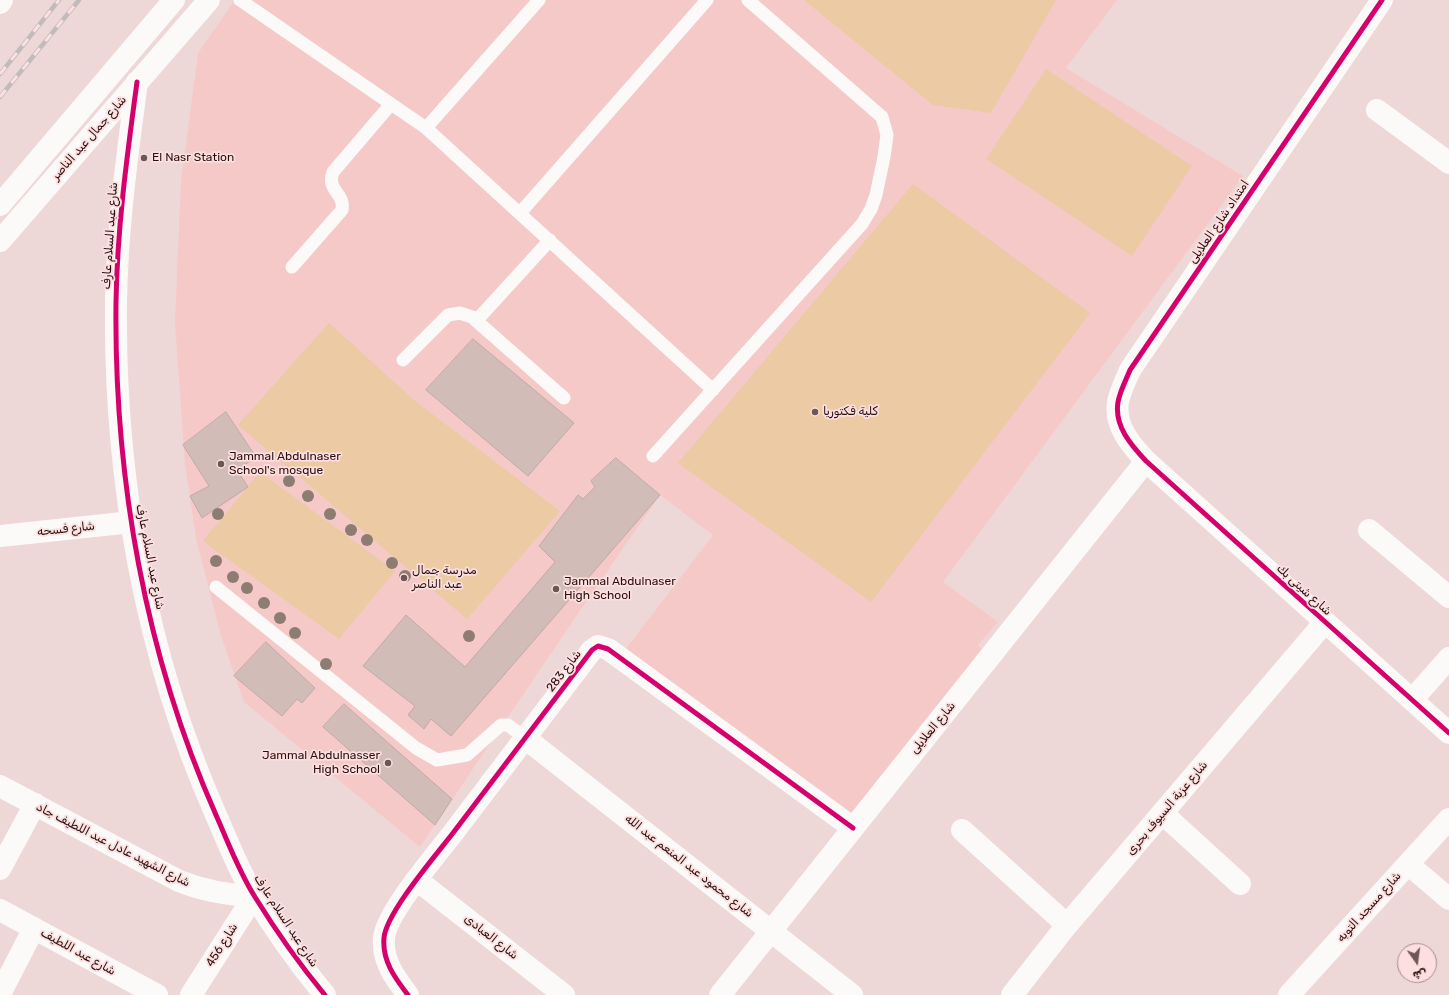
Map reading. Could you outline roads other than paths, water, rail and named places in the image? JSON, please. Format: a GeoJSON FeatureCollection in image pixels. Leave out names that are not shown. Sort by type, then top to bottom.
{"type":"FeatureCollection","features":[{"type":"Feature","properties":{"kind":"street","name":"شارع جمال عبد الناصر"},"geometry":{"type":"LineString","coordinates":[[0,205],[174,0]]}},
{"type":"Feature","properties":{"kind":"street","name":"شارع جمال عبد الناصر"},"geometry":{"type":"LineString","coordinates":[[0,241],[137,82],[180,36],[209,0]]}},
{"type":"Feature","properties":{"kind":"street","name":"امتداد شارع العلايلى"},"geometry":{"type":"LineString","coordinates":[[1146,461],[1128,442],[1120,427],[1118,403],[1130,370],[1382,0]]}},
{"type":"Feature","properties":{"kind":"street","name":"شارع عبد السلام عارف"},"geometry":{"type":"LineString","coordinates":[[137,82],[126,156],[119,229],[116,302],[117,376],[122,449],[132,522],[144,592],[161,660],[182,728],[207,795],[254,896],[325,995]]}},
{"type":"Feature","properties":{"kind":"street"},"geometry":{"type":"LineString","coordinates":[[1377,110],[1449,163]]}},
{"type":"Feature","properties":{"kind":"street","name":"شارع شيتى بك"},"geometry":{"type":"LineString","coordinates":[[1146,461],[1449,734]]}},
{"type":"Feature","properties":{"kind":"street","name":"شارع العلايلى"},"geometry":{"type":"LineString","coordinates":[[720,995],[1146,461]]}},
{"type":"Feature","properties":{"kind":"street","name":"شارع فسحه"},"geometry":{"type":"LineString","coordinates":[[0,536],[132,522]]}},
{"type":"Feature","properties":{"kind":"street"},"geometry":{"type":"LineString","coordinates":[[1369,530],[1449,597]]}},
{"type":"Feature","properties":{"kind":"street","name":"شارع عزبة السيوف بحرى"},"geometry":{"type":"LineString","coordinates":[[1012,995],[1067,925],[1325,622]]}},
{"type":"Feature","properties":{"kind":"street","name":"شارع 283"},"geometry":{"type":"LineString","coordinates":[[408,995],[390,971],[385,955],[384,938],[388,922],[417,880],[525,738],[592,650],[598,646],[615,653],[853,828]]}},
{"type":"Feature","properties":{"kind":"street"},"geometry":{"type":"LineString","coordinates":[[1412,700],[1449,658]]}},
{"type":"Feature","properties":{"kind":"street","name":"شارع محمود عبد المنعم عبد الله"},"geometry":{"type":"LineString","coordinates":[[525,738],[852,995]]}},
{"type":"Feature","properties":{"kind":"street","name":"شارع الشهيد عادل عبد اللطيف جاد"},"geometry":{"type":"LineString","coordinates":[[0,786],[179,881],[203,890],[222,894],[254,896]]}},
{"type":"Feature","properties":{"kind":"street"},"geometry":{"type":"LineString","coordinates":[[0,870],[35,804]]}},
{"type":"Feature","properties":{"kind":"street"},"geometry":{"type":"LineString","coordinates":[[1162,813],[1240,884]]}},
{"type":"Feature","properties":{"kind":"street","name":"شارع مسجد التوبه"},"geometry":{"type":"LineString","coordinates":[[1289,995],[1449,819]]}},
{"type":"Feature","properties":{"kind":"street"},"geometry":{"type":"LineString","coordinates":[[962,830],[1067,925]]}},
{"type":"Feature","properties":{"kind":"street"},"geometry":{"type":"LineString","coordinates":[[1408,864],[1449,899]]}},
{"type":"Feature","properties":{"kind":"street","name":"شارع العبادى"},"geometry":{"type":"LineString","coordinates":[[417,880],[564,995]]}},
{"type":"Feature","properties":{"kind":"street","name":"شارع 456"},"geometry":{"type":"LineString","coordinates":[[191,995],[254,896]]}},
{"type":"Feature","properties":{"kind":"street","name":"شارع عبد اللطيف"},"geometry":{"type":"LineString","coordinates":[[0,910],[157,995]]}},
{"type":"Feature","properties":{"kind":"street"},"geometry":{"type":"LineString","coordinates":[[0,994],[34,928]]}},
{"type":"Feature","properties":{"kind":"lane"},"geometry":{"type":"LineString","coordinates":[[240,0],[426,128],[713,390]]}},
{"type":"Feature","properties":{"kind":"lane"},"geometry":{"type":"LineString","coordinates":[[426,128],[539,0]]}},
{"type":"Feature","properties":{"kind":"lane"},"geometry":{"type":"LineString","coordinates":[[520,213],[707,0]]}},
{"type":"Feature","properties":{"kind":"lane"},"geometry":{"type":"LineString","coordinates":[[653,456],[862,224],[871,209],[876,195],[887,135],[882,117],[748,0]]}},
{"type":"Feature","properties":{"kind":"lane"},"geometry":{"type":"LineString","coordinates":[[292,267],[342,210],[343,203],[340,195],[332,188],[330,180],[333,172],[391,104]]}},
{"type":"Feature","properties":{"kind":"lane"},"geometry":{"type":"LineString","coordinates":[[476,321],[550,240]]}},
{"type":"Feature","properties":{"kind":"lane"},"geometry":{"type":"LineString","coordinates":[[403,360],[448,315],[460,313],[472,317],[564,398]]}},
{"type":"Feature","properties":{"kind":"lane"},"geometry":{"type":"LineString","coordinates":[[216,587],[416,748],[437,760],[468,755],[501,725],[508,725],[525,738]]}},
{"type":"Feature","properties":{"kind":"railway"},"geometry":{"type":"LineString","coordinates":[[0,74],[59,0]]}},
{"type":"Feature","properties":{"kind":"railway"},"geometry":{"type":"LineString","coordinates":[[0,97],[79,0]]}},
{"type":"Feature","properties":{"kind":"place","name":"El Nasr Station"},"geometry":{"type":"Point","coordinates":[144,158]}},
{"type":"Feature","properties":{"kind":"place","name":"كلية فكتوريا"},"geometry":{"type":"Point","coordinates":[815,412]}},
{"type":"Feature","properties":{"kind":"place","name":"Jammal Abdulnaser School's mosque"},"geometry":{"type":"Point","coordinates":[221,464]}},
{"type":"Feature","properties":{"kind":"place","name":"مدرسة جمال عبد الناصر"},"geometry":{"type":"Point","coordinates":[404,578]}},
{"type":"Feature","properties":{"kind":"place","name":"Jammal Abdulnaser High School"},"geometry":{"type":"Point","coordinates":[556,589]}},
{"type":"Feature","properties":{"kind":"place","name":"Jammal Abdulnasser High School"},"geometry":{"type":"Point","coordinates":[388,763]}}]}
